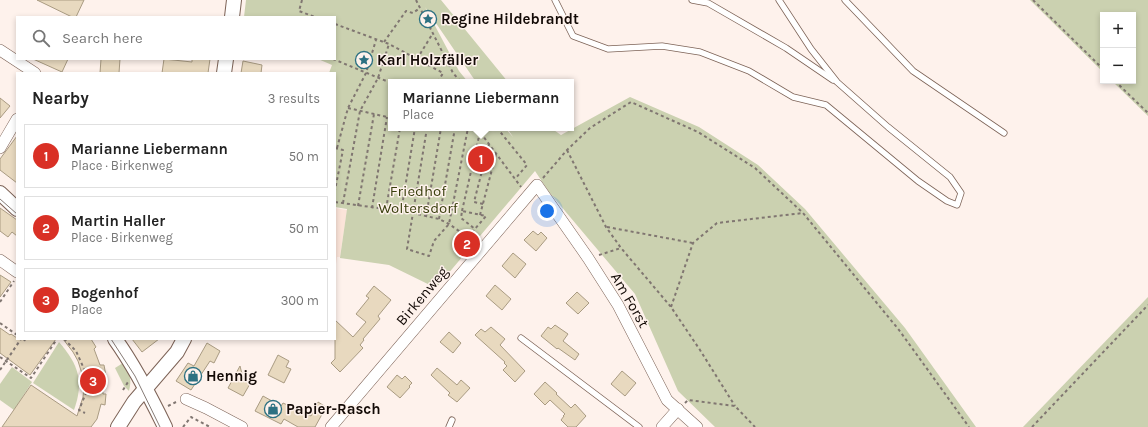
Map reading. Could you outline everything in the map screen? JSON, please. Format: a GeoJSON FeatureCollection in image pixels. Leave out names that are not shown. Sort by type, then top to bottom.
{"type":"FeatureCollection","features":[{"type":"Feature","properties":{"kind":"street"},"geometry":{"type":"LineString","coordinates":[[232,16],[234,0]]}},
{"type":"Feature","properties":{"kind":"street"},"geometry":{"type":"LineString","coordinates":[[0,50],[33,72]]}},
{"type":"Feature","properties":{"kind":"street"},"geometry":{"type":"LineString","coordinates":[[224,72],[226,60]]}},
{"type":"Feature","properties":{"kind":"street"},"geometry":{"type":"LineString","coordinates":[[0,148],[16,121]]}},
{"type":"Feature","properties":{"kind":"street","name":"Birkenweg"},"geometry":{"type":"LineString","coordinates":[[330,427],[537,185]]}},
{"type":"Feature","properties":{"kind":"street","name":"Am Forst"},"geometry":{"type":"LineString","coordinates":[[537,185],[588,258],[618,305],[667,400],[697,427]]}},
{"type":"Feature","properties":{"kind":"street"},"geometry":{"type":"LineString","coordinates":[[0,193],[16,208]]}},
{"type":"Feature","properties":{"kind":"street"},"geometry":{"type":"LineString","coordinates":[[0,260],[16,276]]}},
{"type":"Feature","properties":{"kind":"street"},"geometry":{"type":"LineString","coordinates":[[115,340],[134,366],[164,427]]}},
{"type":"Feature","properties":{"kind":"street"},"geometry":{"type":"LineString","coordinates":[[118,427],[134,402],[173,357],[184,340]]}},
{"type":"Feature","properties":{"kind":"street"},"geometry":{"type":"LineString","coordinates":[[186,399],[242,427]]}},
{"type":"Feature","properties":{"kind":"street"},"geometry":{"type":"LineString","coordinates":[[662,427],[678,409]]}},
{"type":"Feature","properties":{"kind":"lane"},"geometry":{"type":"LineString","coordinates":[[555,0],[573,36],[608,49],[662,46],[700,52],[748,71],[793,97],[826,105],[918,181],[947,201],[957,205],[961,193],[950,177],[888,127],[837,82],[786,48],[706,2],[692,0]]}},
{"type":"Feature","properties":{"kind":"lane"},"geometry":{"type":"LineString","coordinates":[[779,0],[811,49],[837,82]]}},
{"type":"Feature","properties":{"kind":"lane"},"geometry":{"type":"LineString","coordinates":[[845,0],[912,71],[1004,132]]}},
{"type":"Feature","properties":{"kind":"lane"},"geometry":{"type":"LineString","coordinates":[[521,338],[639,427]]}},
{"type":"Feature","properties":{"kind":"lane"},"geometry":{"type":"LineString","coordinates":[[449,427],[452,420]]}},
{"type":"Feature","properties":{"kind":"path"},"geometry":{"type":"LineString","coordinates":[[302,0],[299,11],[312,16]]}},
{"type":"Feature","properties":{"kind":"path"},"geometry":{"type":"LineString","coordinates":[[416,0],[453,72],[459,79]]}},
{"type":"Feature","properties":{"kind":"path"},"geometry":{"type":"LineString","coordinates":[[1033,0],[1100,66]]}},
{"type":"Feature","properties":{"kind":"path"},"geometry":{"type":"LineString","coordinates":[[384,42],[406,11],[413,13],[420,8]]}},
{"type":"Feature","properties":{"kind":"path"},"geometry":{"type":"LineString","coordinates":[[336,24],[389,44],[443,73],[440,79]]}},
{"type":"Feature","properties":{"kind":"path"},"geometry":{"type":"LineString","coordinates":[[417,59],[433,33]]}},
{"type":"Feature","properties":{"kind":"path"},"geometry":{"type":"LineString","coordinates":[[336,185],[343,150],[336,148],[348,108],[366,73],[376,40]]}},
{"type":"Feature","properties":{"kind":"path"},"geometry":{"type":"LineString","coordinates":[[343,203],[360,111],[378,78],[389,44]]}},
{"type":"Feature","properties":{"kind":"path"},"geometry":{"type":"LineString","coordinates":[[335,60],[388,82]]}},
{"type":"Feature","properties":{"kind":"path"},"geometry":{"type":"LineString","coordinates":[[1118,84],[1148,113]]}},
{"type":"Feature","properties":{"kind":"path"},"geometry":{"type":"LineString","coordinates":[[537,185],[567,150],[590,128],[631,102],[698,132],[755,168],[803,213],[900,330],[969,427]]}},
{"type":"Feature","properties":{"kind":"path"},"geometry":{"type":"LineString","coordinates":[[348,108],[387,117],[372,208]]}},
{"type":"Feature","properties":{"kind":"path"},"geometry":{"type":"LineString","coordinates":[[358,206],[374,114]]}},
{"type":"Feature","properties":{"kind":"path"},"geometry":{"type":"LineString","coordinates":[[386,210],[399,131]]}},
{"type":"Feature","properties":{"kind":"path"},"geometry":{"type":"LineString","coordinates":[[401,212],[414,131]]}},
{"type":"Feature","properties":{"kind":"path"},"geometry":{"type":"LineString","coordinates":[[427,131],[407,249],[429,256],[434,241],[449,224],[467,131]]}},
{"type":"Feature","properties":{"kind":"path"},"geometry":{"type":"LineString","coordinates":[[426,217],[440,131]]}},
{"type":"Feature","properties":{"kind":"path"},"geometry":{"type":"LineString","coordinates":[[439,219],[454,131]]}},
{"type":"Feature","properties":{"kind":"path"},"geometry":{"type":"LineString","coordinates":[[499,131],[527,165],[515,179]]}},
{"type":"Feature","properties":{"kind":"path"},"geometry":{"type":"LineString","coordinates":[[480,132],[528,196]]}},
{"type":"Feature","properties":{"kind":"path"},"geometry":{"type":"LineString","coordinates":[[475,229],[461,218],[480,132]]}},
{"type":"Feature","properties":{"kind":"path"},"geometry":{"type":"LineString","coordinates":[[483,204],[474,202],[489,144]]}},
{"type":"Feature","properties":{"kind":"path"},"geometry":{"type":"LineString","coordinates":[[567,150],[606,227],[621,248],[671,307],[735,406],[756,427]]}},
{"type":"Feature","properties":{"kind":"path"},"geometry":{"type":"LineString","coordinates":[[480,215],[496,154]]}},
{"type":"Feature","properties":{"kind":"path"},"geometry":{"type":"LineString","coordinates":[[336,202],[413,213],[439,219],[449,224],[483,249]]}},
{"type":"Feature","properties":{"kind":"path"},"geometry":{"type":"LineString","coordinates":[[462,211],[486,216],[468,237]]}},
{"type":"Feature","properties":{"kind":"path"},"geometry":{"type":"LineString","coordinates":[[671,307],[693,243],[717,223],[803,213]]}},
{"type":"Feature","properties":{"kind":"path"},"geometry":{"type":"LineString","coordinates":[[606,227],[693,243]]}},
{"type":"Feature","properties":{"kind":"path"},"geometry":{"type":"LineString","coordinates":[[588,258],[621,248]]}},
{"type":"Feature","properties":{"kind":"path"},"geometry":{"type":"LineString","coordinates":[[0,302],[16,276]]}},
{"type":"Feature","properties":{"kind":"path"},"geometry":{"type":"LineString","coordinates":[[1032,427],[1148,305]]}},
{"type":"Feature","properties":{"kind":"path"},"geometry":{"type":"LineString","coordinates":[[0,323],[16,334]]}},
{"type":"Feature","properties":{"kind":"path"},"geometry":{"type":"LineString","coordinates":[[0,370],[24,340]]}},
{"type":"Feature","properties":{"kind":"path"},"geometry":{"type":"LineString","coordinates":[[0,356],[31,378],[56,340]]}},
{"type":"Feature","properties":{"kind":"path"},"geometry":{"type":"LineString","coordinates":[[65,340],[76,351],[85,371],[86,392],[79,410],[85,413]]}},
{"type":"Feature","properties":{"kind":"path"},"geometry":{"type":"LineString","coordinates":[[678,409],[688,400],[735,406]]}},
{"type":"Feature","properties":{"kind":"path"},"geometry":{"type":"LineString","coordinates":[[183,427],[191,417],[210,427]]}},
{"type":"Feature","properties":{"kind":"shaded area"},"geometry":{"type":"Polygon","coordinates":[[[336,208],[347,210],[340,257],[337,257],[336,264],[336,208]]]}},
{"type":"Feature","properties":{"kind":"green space","name":"Friedhof Woltersdorf"},"geometry":{"type":"Polygon","coordinates":[[[246,0],[441,0],[506,79],[474,79],[425,7],[459,71],[466,79],[388,79],[388,131],[508,131],[513,137],[509,131],[555,131],[561,135],[568,131],[574,131],[574,128],[630,97],[699,127],[758,165],[805,209],[905,328],[976,427],[715,427],[678,391],[635,294],[549,192],[535,171],[436,288],[389,265],[340,258],[347,209],[336,207],[336,72],[329,72],[332,65],[320,60],[336,60],[336,16],[244,16],[246,0]]]}},
{"type":"Feature","properties":{"kind":"green space"},"geometry":{"type":"Polygon","coordinates":[[[1030,0],[1148,0],[1148,116],[1115,84],[1136,84],[1136,12],[1100,12],[1100,69],[1030,0]]]}},
{"type":"Feature","properties":{"kind":"green space"},"geometry":{"type":"Polygon","coordinates":[[[1148,297],[1148,427],[1023,427],[1148,297]]]}},
{"type":"Feature","properties":{"kind":"green space"},"geometry":{"type":"Polygon","coordinates":[[[59,342],[71,358],[78,374],[79,391],[74,410],[33,383],[59,342]]]}},
{"type":"Feature","properties":{"kind":"green space"},"geometry":{"type":"Polygon","coordinates":[[[123,363],[130,376],[129,391],[124,386],[115,368],[123,363]]]}},
{"type":"Feature","properties":{"kind":"green space"},"geometry":{"type":"Polygon","coordinates":[[[12,367],[32,382],[14,410],[0,400],[0,384],[12,367]]]}},
{"type":"Feature","properties":{"kind":"building"},"geometry":{"type":"Polygon","coordinates":[[[37,0],[84,0],[76,16],[70,16],[37,0]]]}},
{"type":"Feature","properties":{"kind":"building"},"geometry":{"type":"Polygon","coordinates":[[[35,60],[68,60],[62,72],[35,60]]]}},
{"type":"Feature","properties":{"kind":"building"},"geometry":{"type":"Polygon","coordinates":[[[101,60],[120,60],[119,72],[100,72],[101,60]]]}},
{"type":"Feature","properties":{"kind":"building"},"geometry":{"type":"Polygon","coordinates":[[[164,60],[192,62],[192,60],[210,60],[208,72],[162,72],[164,60]]]}},
{"type":"Feature","properties":{"kind":"building"},"geometry":{"type":"Polygon","coordinates":[[[243,61],[262,65],[261,72],[241,72],[243,61]]]}},
{"type":"Feature","properties":{"kind":"building"},"geometry":{"type":"Polygon","coordinates":[[[0,98],[10,106],[0,118],[0,98]]]}},
{"type":"Feature","properties":{"kind":"building"},"geometry":{"type":"Polygon","coordinates":[[[16,137],[16,182],[0,170],[0,159],[16,137]]]}},
{"type":"Feature","properties":{"kind":"building"},"geometry":{"type":"Polygon","coordinates":[[[0,208],[16,219],[16,235],[12,232],[8,237],[0,231],[0,208]]]}},
{"type":"Feature","properties":{"kind":"building"},"geometry":{"type":"Polygon","coordinates":[[[533,231],[538,235],[541,232],[547,238],[536,251],[524,240],[533,231]]]}},
{"type":"Feature","properties":{"kind":"building"},"geometry":{"type":"Polygon","coordinates":[[[513,253],[526,264],[515,278],[502,266],[513,253]]]}},
{"type":"Feature","properties":{"kind":"building"},"geometry":{"type":"Polygon","coordinates":[[[0,275],[11,282],[0,297],[0,275]]]}},
{"type":"Feature","properties":{"kind":"building"},"geometry":{"type":"Polygon","coordinates":[[[495,285],[511,299],[502,310],[486,296],[495,285]]]}},
{"type":"Feature","properties":{"kind":"building"},"geometry":{"type":"Polygon","coordinates":[[[374,286],[391,300],[378,316],[380,319],[363,339],[364,340],[360,345],[363,348],[340,372],[331,363],[335,359],[336,321],[353,337],[366,322],[356,314],[369,298],[366,296],[374,286]]]}},
{"type":"Feature","properties":{"kind":"building"},"geometry":{"type":"Polygon","coordinates":[[[577,292],[589,303],[578,314],[566,303],[577,292]]]}},
{"type":"Feature","properties":{"kind":"building"},"geometry":{"type":"Polygon","coordinates":[[[555,325],[568,334],[563,341],[579,354],[575,360],[558,348],[557,349],[541,336],[548,327],[551,329],[555,325]]]}},
{"type":"Feature","properties":{"kind":"building"},"geometry":{"type":"Polygon","coordinates":[[[491,327],[505,339],[500,345],[525,371],[515,382],[503,370],[507,366],[504,363],[505,362],[475,335],[481,329],[485,332],[491,327]]]}},
{"type":"Feature","properties":{"kind":"building"},"geometry":{"type":"Polygon","coordinates":[[[0,328],[16,337],[16,340],[55,340],[30,375],[0,353],[0,328]]]}},
{"type":"Feature","properties":{"kind":"building"},"geometry":{"type":"Polygon","coordinates":[[[449,332],[461,343],[453,353],[440,342],[449,332]]]}},
{"type":"Feature","properties":{"kind":"building"},"geometry":{"type":"Polygon","coordinates":[[[64,340],[92,340],[96,347],[94,349],[100,365],[104,365],[106,376],[102,377],[103,394],[106,394],[105,405],[101,404],[97,419],[91,427],[2,427],[31,385],[77,416],[83,397],[84,387],[83,377],[78,361],[64,340]]]}},
{"type":"Feature","properties":{"kind":"building"},"geometry":{"type":"Polygon","coordinates":[[[133,340],[158,340],[142,352],[133,340]]]}},
{"type":"Feature","properties":{"kind":"building"},"geometry":{"type":"Polygon","coordinates":[[[207,343],[220,351],[214,363],[210,361],[191,390],[176,381],[188,363],[194,366],[207,343]]]}},
{"type":"Feature","properties":{"kind":"building"},"geometry":{"type":"Polygon","coordinates":[[[278,355],[289,361],[286,367],[291,369],[284,383],[268,375],[278,355]]]}},
{"type":"Feature","properties":{"kind":"building"},"geometry":{"type":"Polygon","coordinates":[[[240,366],[243,378],[251,382],[243,396],[228,388],[240,366]]]}},
{"type":"Feature","properties":{"kind":"building"},"geometry":{"type":"Polygon","coordinates":[[[437,368],[457,385],[461,380],[470,388],[457,402],[448,395],[450,393],[431,375],[437,368]]]}},
{"type":"Feature","properties":{"kind":"building"},"geometry":{"type":"Polygon","coordinates":[[[622,371],[636,383],[625,396],[611,384],[622,371]]]}},
{"type":"Feature","properties":{"kind":"building"},"geometry":{"type":"Polygon","coordinates":[[[397,375],[402,379],[405,376],[412,383],[400,398],[387,387],[397,375]]]}},
{"type":"Feature","properties":{"kind":"building"},"geometry":{"type":"Polygon","coordinates":[[[545,382],[571,408],[575,404],[586,416],[576,427],[568,427],[561,420],[565,414],[550,400],[545,405],[534,394],[545,382]]]}},
{"type":"Feature","properties":{"kind":"building"},"geometry":{"type":"Polygon","coordinates":[[[263,396],[281,406],[283,403],[311,416],[318,402],[326,407],[315,427],[298,427],[284,419],[281,424],[255,411],[263,396]]]}},
{"type":"Feature","properties":{"kind":"tram line"},"geometry":{"type":"LineString","coordinates":[[0,199],[16,213]]}},
{"type":"Feature","properties":{"kind":"tram line"},"geometry":{"type":"LineString","coordinates":[[112,340],[135,376],[160,427]]}},
{"type":"Feature","properties":{"kind":"place","name":"Regine Hildebrandt"},"geometry":{"type":"Point","coordinates":[428,19]}},
{"type":"Feature","properties":{"kind":"place","name":"Karl Holzfäller"},"geometry":{"type":"Point","coordinates":[364,60]}},
{"type":"Feature","properties":{"kind":"place","name":"Marianne Liebermann"},"geometry":{"type":"Point","coordinates":[481,159]}},
{"type":"Feature","properties":{"kind":"place","name":"Martin Haller"},"geometry":{"type":"Point","coordinates":[467,244]}},
{"type":"Feature","properties":{"kind":"place","name":"Hennig"},"geometry":{"type":"Point","coordinates":[193,376]}},
{"type":"Feature","properties":{"kind":"place","name":"Bogenhof"},"geometry":{"type":"Point","coordinates":[93,381]}},
{"type":"Feature","properties":{"kind":"place","name":"Papier-Rasch"},"geometry":{"type":"Point","coordinates":[273,409]}}]}
